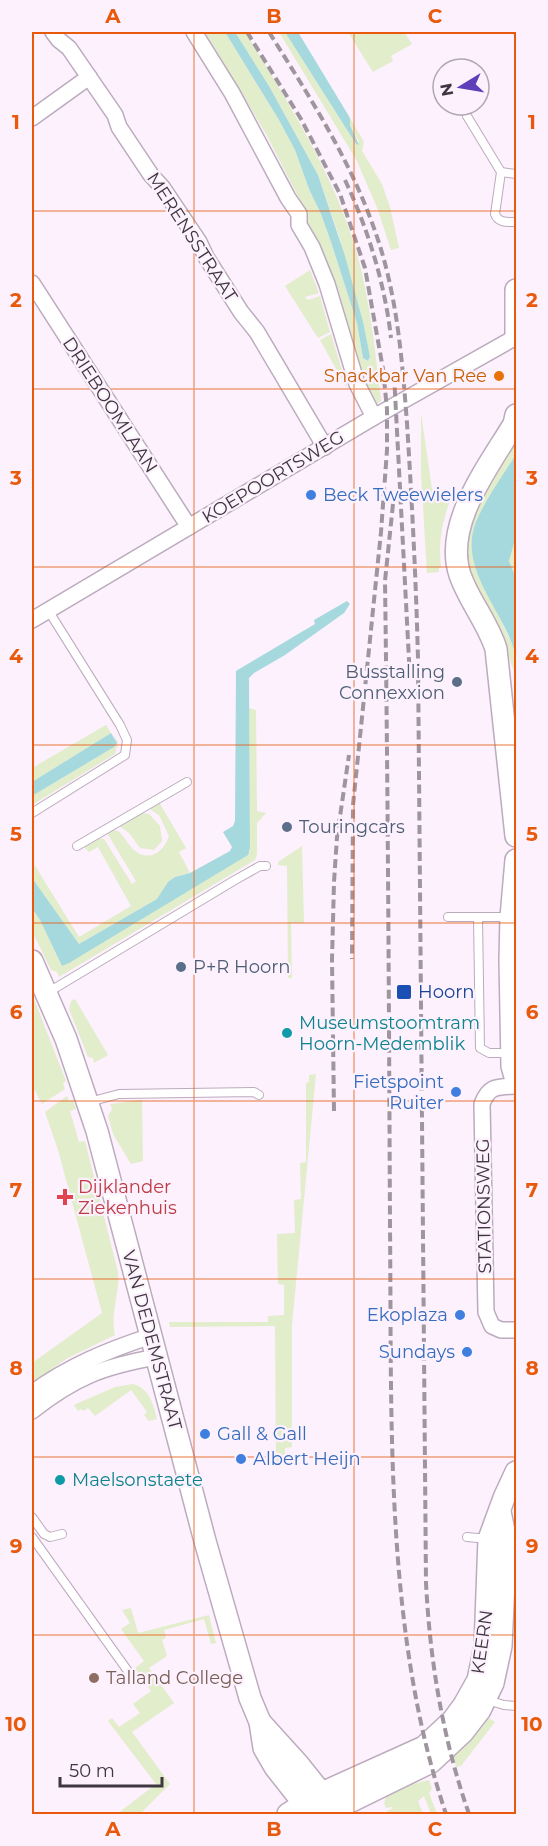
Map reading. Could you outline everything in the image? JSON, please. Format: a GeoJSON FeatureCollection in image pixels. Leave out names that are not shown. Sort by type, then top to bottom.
{"type":"FeatureCollection","features":[{"type":"Feature","properties":{"kind":"street","name":"MERENSSTRAAT"},"geometry":{"type":"LineString","coordinates":[[53,32],[69,48],[115,114],[119,127],[199,242],[241,312],[257,332],[325,447]]}},
{"type":"Feature","properties":{"kind":"street"},"geometry":{"type":"LineString","coordinates":[[194,32],[232,93],[295,207],[300,225],[327,284],[357,384],[374,417]]}},
{"type":"Feature","properties":{"kind":"street"},"geometry":{"type":"LineString","coordinates":[[32,118],[89,77]]}},
{"type":"Feature","properties":{"kind":"street","name":"DRIEBOOMLAAN"},"geometry":{"type":"LineString","coordinates":[[32,283],[189,527]]}},
{"type":"Feature","properties":{"kind":"street"},"geometry":{"type":"LineString","coordinates":[[516,290],[516,336]]}},
{"type":"Feature","properties":{"kind":"street","name":"KOEPOORTSWEG"},"geometry":{"type":"LineString","coordinates":[[32,620],[374,417],[516,336]]}},
{"type":"Feature","properties":{"kind":"street"},"geometry":{"type":"LineString","coordinates":[[516,416],[514,424],[461,516],[456,539],[460,575],[492,637],[509,700],[516,836]]}},
{"type":"Feature","properties":{"kind":"street"},"geometry":{"type":"LineString","coordinates":[[516,860],[511,917],[512,1053],[516,1080]]}},
{"type":"Feature","properties":{"kind":"street","name":"VAN DEDEMSTRAAT"},"geometry":{"type":"LineString","coordinates":[[32,961],[66,1039],[88,1102],[234,1645],[260,1722],[264,1748],[275,1767],[318,1809]]}},
{"type":"Feature","properties":{"kind":"street","name":"STATIONSWEG"},"geometry":{"type":"LineString","coordinates":[[516,1080],[486,1093],[482,1104],[486,1312],[492,1326],[501,1330],[516,1330]]}},
{"type":"Feature","properties":{"kind":"street"},"geometry":{"type":"LineString","coordinates":[[32,1392],[60,1373],[97,1355],[151,1335]]}},
{"type":"Feature","properties":{"kind":"street"},"geometry":{"type":"LineString","coordinates":[[32,1411],[57,1391],[88,1375],[109,1367],[156,1357]]}},
{"type":"Feature","properties":{"kind":"street","name":"KEERN"},"geometry":{"type":"LineString","coordinates":[[318,1809],[424,1746],[453,1720],[464,1705],[478,1680],[485,1647],[489,1539],[516,1472]]}},
{"type":"Feature","properties":{"kind":"street","name":"KEERN"},"geometry":{"type":"LineString","coordinates":[[318,1809],[430,1762],[449,1747],[468,1727],[486,1700],[497,1665],[506,1613],[506,1540],[500,1512]]}},
{"type":"Feature","properties":{"kind":"lane"},"geometry":{"type":"LineString","coordinates":[[468,117],[501,172],[495,214],[499,221],[516,222]]}},
{"type":"Feature","properties":{"kind":"lane"},"geometry":{"type":"LineString","coordinates":[[501,172],[516,174]]}},
{"type":"Feature","properties":{"kind":"lane"},"geometry":{"type":"LineString","coordinates":[[32,813],[125,755],[128,746],[120,725],[48,610]]}},
{"type":"Feature","properties":{"kind":"lane"},"geometry":{"type":"LineString","coordinates":[[77,846],[187,782]]}},
{"type":"Feature","properties":{"kind":"lane"},"geometry":{"type":"LineString","coordinates":[[47,993],[260,866],[266,866]]}},
{"type":"Feature","properties":{"kind":"lane"},"geometry":{"type":"LineString","coordinates":[[448,917],[511,917]]}},
{"type":"Feature","properties":{"kind":"lane"},"geometry":{"type":"LineString","coordinates":[[478,917],[480,1048],[489,1053],[512,1053]]}},
{"type":"Feature","properties":{"kind":"lane"},"geometry":{"type":"LineString","coordinates":[[88,1102],[128,1094],[254,1092],[259,1095]]}},
{"type":"Feature","properties":{"kind":"lane"},"geometry":{"type":"LineString","coordinates":[[32,1516],[44,1534],[50,1537],[62,1534]]}},
{"type":"Feature","properties":{"kind":"lane"},"geometry":{"type":"LineString","coordinates":[[466,1537],[489,1539]]}},
{"type":"Feature","properties":{"kind":"lane"},"geometry":{"type":"LineString","coordinates":[[32,1538],[130,1674]]}},
{"type":"Feature","properties":{"kind":"lane"},"geometry":{"type":"LineString","coordinates":[[486,1700],[516,1706]]}},
{"type":"Feature","properties":{"kind":"green space"},"geometry":{"type":"Polygon","coordinates":[[[205,32],[225,32],[295,150],[331,242],[357,323],[363,358],[367,361],[370,359],[339,236],[318,175],[269,86],[235,32],[245,32],[307,136],[334,191],[355,247],[368,304],[381,401],[375,405],[365,388],[304,225],[308,216],[266,134],[205,32]]]}},
{"type":"Feature","properties":{"kind":"green space"},"geometry":{"type":"Polygon","coordinates":[[[279,32],[285,32],[356,144],[359,142],[350,125],[350,118],[364,142],[362,151],[382,184],[390,207],[399,248],[391,250],[378,210],[357,161],[279,32]]]}},
{"type":"Feature","properties":{"kind":"green space"},"geometry":{"type":"Polygon","coordinates":[[[348,32],[404,32],[412,44],[391,56],[393,61],[373,72],[348,32]]]}},
{"type":"Feature","properties":{"kind":"green space"},"geometry":{"type":"Polygon","coordinates":[[[310,270],[319,293],[305,297],[308,300],[320,296],[330,332],[318,338],[285,286],[310,270]]]}},
{"type":"Feature","properties":{"kind":"green space"},"geometry":{"type":"Polygon","coordinates":[[[331,334],[348,390],[320,340],[331,334]]]}},
{"type":"Feature","properties":{"kind":"green space"},"geometry":{"type":"Polygon","coordinates":[[[421,413],[432,489],[450,501],[441,533],[441,567],[439,572],[427,573],[421,474],[421,413]]]}},
{"type":"Feature","properties":{"kind":"green space"},"geometry":{"type":"Polygon","coordinates":[[[516,440],[516,454],[477,521],[474,564],[513,646],[516,656],[516,676],[497,626],[472,580],[465,554],[472,515],[516,440]]]}},
{"type":"Feature","properties":{"kind":"green space"},"geometry":{"type":"Polygon","coordinates":[[[516,536],[516,578],[509,558],[516,536]]]}},
{"type":"Feature","properties":{"kind":"green space"},"geometry":{"type":"Polygon","coordinates":[[[249,708],[256,710],[257,811],[266,813],[257,823],[255,860],[59,977],[57,972],[51,970],[32,931],[32,908],[62,966],[250,851],[249,708]]]}},
{"type":"Feature","properties":{"kind":"green space"},"geometry":{"type":"Polygon","coordinates":[[[106,725],[111,733],[32,782],[32,768],[106,725]]]}},
{"type":"Feature","properties":{"kind":"green space"},"geometry":{"type":"Polygon","coordinates":[[[113,733],[118,743],[115,754],[32,805],[32,796],[114,747],[116,741],[113,733]]]}},
{"type":"Feature","properties":{"kind":"green space"},"geometry":{"type":"Polygon","coordinates":[[[159,802],[186,848],[179,852],[190,873],[175,877],[157,899],[79,944],[32,878],[32,861],[79,937],[131,906],[98,847],[89,852],[84,847],[99,838],[104,839],[132,884],[136,881],[107,833],[118,831],[136,852],[142,855],[153,855],[162,848],[169,836],[159,815],[151,810],[159,802]]]}},
{"type":"Feature","properties":{"kind":"green space"},"geometry":{"type":"Polygon","coordinates":[[[142,813],[149,814],[160,826],[162,841],[154,850],[140,848],[129,833],[119,826],[142,813]]]}},
{"type":"Feature","properties":{"kind":"green space"},"geometry":{"type":"Polygon","coordinates":[[[302,846],[304,923],[291,923],[292,978],[288,978],[287,866],[278,865],[278,862],[302,846]]]}},
{"type":"Feature","properties":{"kind":"green space"},"geometry":{"type":"Polygon","coordinates":[[[32,994],[66,1081],[63,1083],[65,1089],[42,1104],[32,1085],[32,994]]]}},
{"type":"Feature","properties":{"kind":"green space"},"geometry":{"type":"Polygon","coordinates":[[[75,999],[108,1055],[94,1063],[93,1058],[88,1057],[69,1009],[71,1001],[75,999]]]}},
{"type":"Feature","properties":{"kind":"green space"},"geometry":{"type":"Polygon","coordinates":[[[316,1074],[292,1325],[292,1447],[285,1448],[285,1465],[276,1465],[275,1326],[170,1327],[169,1322],[268,1322],[268,1316],[284,1315],[284,1285],[278,1284],[277,1234],[295,1233],[294,1200],[301,1199],[300,1163],[306,1162],[306,1083],[309,1082],[309,1075],[316,1074]]]}},
{"type":"Feature","properties":{"kind":"green space"},"geometry":{"type":"Polygon","coordinates":[[[67,1096],[69,1101],[73,1100],[76,1109],[70,1111],[79,1142],[85,1141],[118,1272],[115,1335],[66,1359],[32,1383],[32,1363],[102,1313],[58,1150],[45,1112],[67,1096]]]}},
{"type":"Feature","properties":{"kind":"green space"},"geometry":{"type":"Polygon","coordinates":[[[142,1100],[143,1161],[131,1164],[113,1134],[108,1116],[112,1109],[110,1104],[142,1100]]]}},
{"type":"Feature","properties":{"kind":"green space"},"geometry":{"type":"Polygon","coordinates":[[[133,1384],[147,1393],[157,1419],[149,1421],[144,1415],[147,1412],[131,1390],[95,1416],[88,1408],[78,1411],[74,1405],[115,1387],[133,1384]]]}},
{"type":"Feature","properties":{"kind":"green space"},"geometry":{"type":"Polygon","coordinates":[[[131,1608],[138,1633],[209,1615],[216,1643],[211,1644],[204,1619],[164,1630],[166,1638],[162,1640],[167,1656],[149,1668],[174,1703],[132,1732],[170,1784],[140,1814],[117,1814],[156,1784],[108,1721],[112,1718],[119,1727],[140,1713],[133,1704],[151,1691],[135,1668],[144,1661],[121,1629],[130,1623],[122,1610],[131,1608]]]}},
{"type":"Feature","properties":{"kind":"green space"},"geometry":{"type":"Polygon","coordinates":[[[489,1718],[495,1722],[461,1766],[456,1767],[453,1754],[484,1719],[489,1718]]]}},
{"type":"Feature","properties":{"kind":"green space"},"geometry":{"type":"Polygon","coordinates":[[[429,1780],[432,1789],[429,1793],[437,1814],[431,1814],[424,1796],[418,1801],[423,1814],[388,1814],[387,1811],[393,1808],[386,1808],[384,1803],[386,1797],[413,1784],[429,1780]]]}},
{"type":"Feature","properties":{"kind":"water"},"geometry":{"type":"Polygon","coordinates":[[[225,32],[235,32],[269,86],[318,175],[345,256],[363,322],[370,357],[368,361],[363,358],[357,323],[331,242],[295,150],[225,32]]]}},
{"type":"Feature","properties":{"kind":"water"},"geometry":{"type":"Polygon","coordinates":[[[285,32],[298,32],[350,118],[350,125],[359,145],[356,144],[285,32]]]}},
{"type":"Feature","properties":{"kind":"water"},"geometry":{"type":"Polygon","coordinates":[[[516,454],[516,536],[509,561],[516,578],[516,656],[508,633],[478,576],[474,563],[472,536],[480,513],[516,454]]]}},
{"type":"Feature","properties":{"kind":"water"},"geometry":{"type":"Polygon","coordinates":[[[347,601],[350,604],[344,613],[249,678],[250,848],[248,855],[62,966],[32,908],[32,878],[79,944],[157,899],[168,882],[175,877],[190,873],[230,851],[232,847],[223,832],[233,826],[235,821],[236,671],[315,624],[314,620],[347,601]]]}},
{"type":"Feature","properties":{"kind":"water"},"geometry":{"type":"Polygon","coordinates":[[[111,733],[117,743],[114,747],[32,796],[32,782],[111,733]]]}},
{"type":"Feature","properties":{"kind":"railway"},"geometry":{"type":"LineString","coordinates":[[247,32],[301,119],[340,194],[365,268],[383,369],[387,409],[387,450],[381,532],[353,805],[352,959]]}},
{"type":"Feature","properties":{"kind":"railway"},"geometry":{"type":"LineString","coordinates":[[269,32],[328,128],[365,204],[389,278],[400,350],[411,482],[418,659],[426,1583],[439,1700],[452,1758],[469,1814]]}},
{"type":"Feature","properties":{"kind":"railway"},"geometry":{"type":"LineString","coordinates":[[345,180],[374,257],[385,297],[391,338]]}},
{"type":"Feature","properties":{"kind":"railway"},"geometry":{"type":"LineString","coordinates":[[394,374],[410,679]]}},
{"type":"Feature","properties":{"kind":"railway"},"geometry":{"type":"LineString","coordinates":[[393,504],[385,581],[392,1450],[402,1599],[411,1672],[426,1744],[446,1814]]}},
{"type":"Feature","properties":{"kind":"railway"},"geometry":{"type":"LineString","coordinates":[[334,1111],[332,960],[334,882],[337,837],[349,755]]}},
{"type":"Feature","properties":{"kind":"place","name":"Snackbar Van Ree"},"geometry":{"type":"Point","coordinates":[499,376]}},
{"type":"Feature","properties":{"kind":"place","name":"Beck Tweewielers"},"geometry":{"type":"Point","coordinates":[311,495]}},
{"type":"Feature","properties":{"kind":"place","name":"Busstalling Connexxion"},"geometry":{"type":"Point","coordinates":[457,682]}},
{"type":"Feature","properties":{"kind":"place","name":"Touringcars"},"geometry":{"type":"Point","coordinates":[287,827]}},
{"type":"Feature","properties":{"kind":"place","name":"P+R Hoorn"},"geometry":{"type":"Point","coordinates":[181,967]}},
{"type":"Feature","properties":{"kind":"place","name":"Hoorn"},"geometry":{"type":"Point","coordinates":[404,992]}},
{"type":"Feature","properties":{"kind":"place","name":"Museumstoomtram Hoorn-Medemblik"},"geometry":{"type":"Point","coordinates":[287,1033]}},
{"type":"Feature","properties":{"kind":"place","name":"Fietspoint Ruiter"},"geometry":{"type":"Point","coordinates":[456,1092]}},
{"type":"Feature","properties":{"kind":"place","name":"Dijklander Ziekenhuis"},"geometry":{"type":"Point","coordinates":[65,1197]}},
{"type":"Feature","properties":{"kind":"place","name":"Ekoplaza"},"geometry":{"type":"Point","coordinates":[460,1315]}},
{"type":"Feature","properties":{"kind":"place","name":"Sundays"},"geometry":{"type":"Point","coordinates":[467,1352]}},
{"type":"Feature","properties":{"kind":"place","name":"Gall & Gall"},"geometry":{"type":"Point","coordinates":[205,1434]}},
{"type":"Feature","properties":{"kind":"place","name":"Albert Heijn"},"geometry":{"type":"Point","coordinates":[241,1459]}},
{"type":"Feature","properties":{"kind":"place","name":"Maelsonstaete"},"geometry":{"type":"Point","coordinates":[60,1480]}},
{"type":"Feature","properties":{"kind":"place","name":"Talland College"},"geometry":{"type":"Point","coordinates":[94,1678]}}]}
